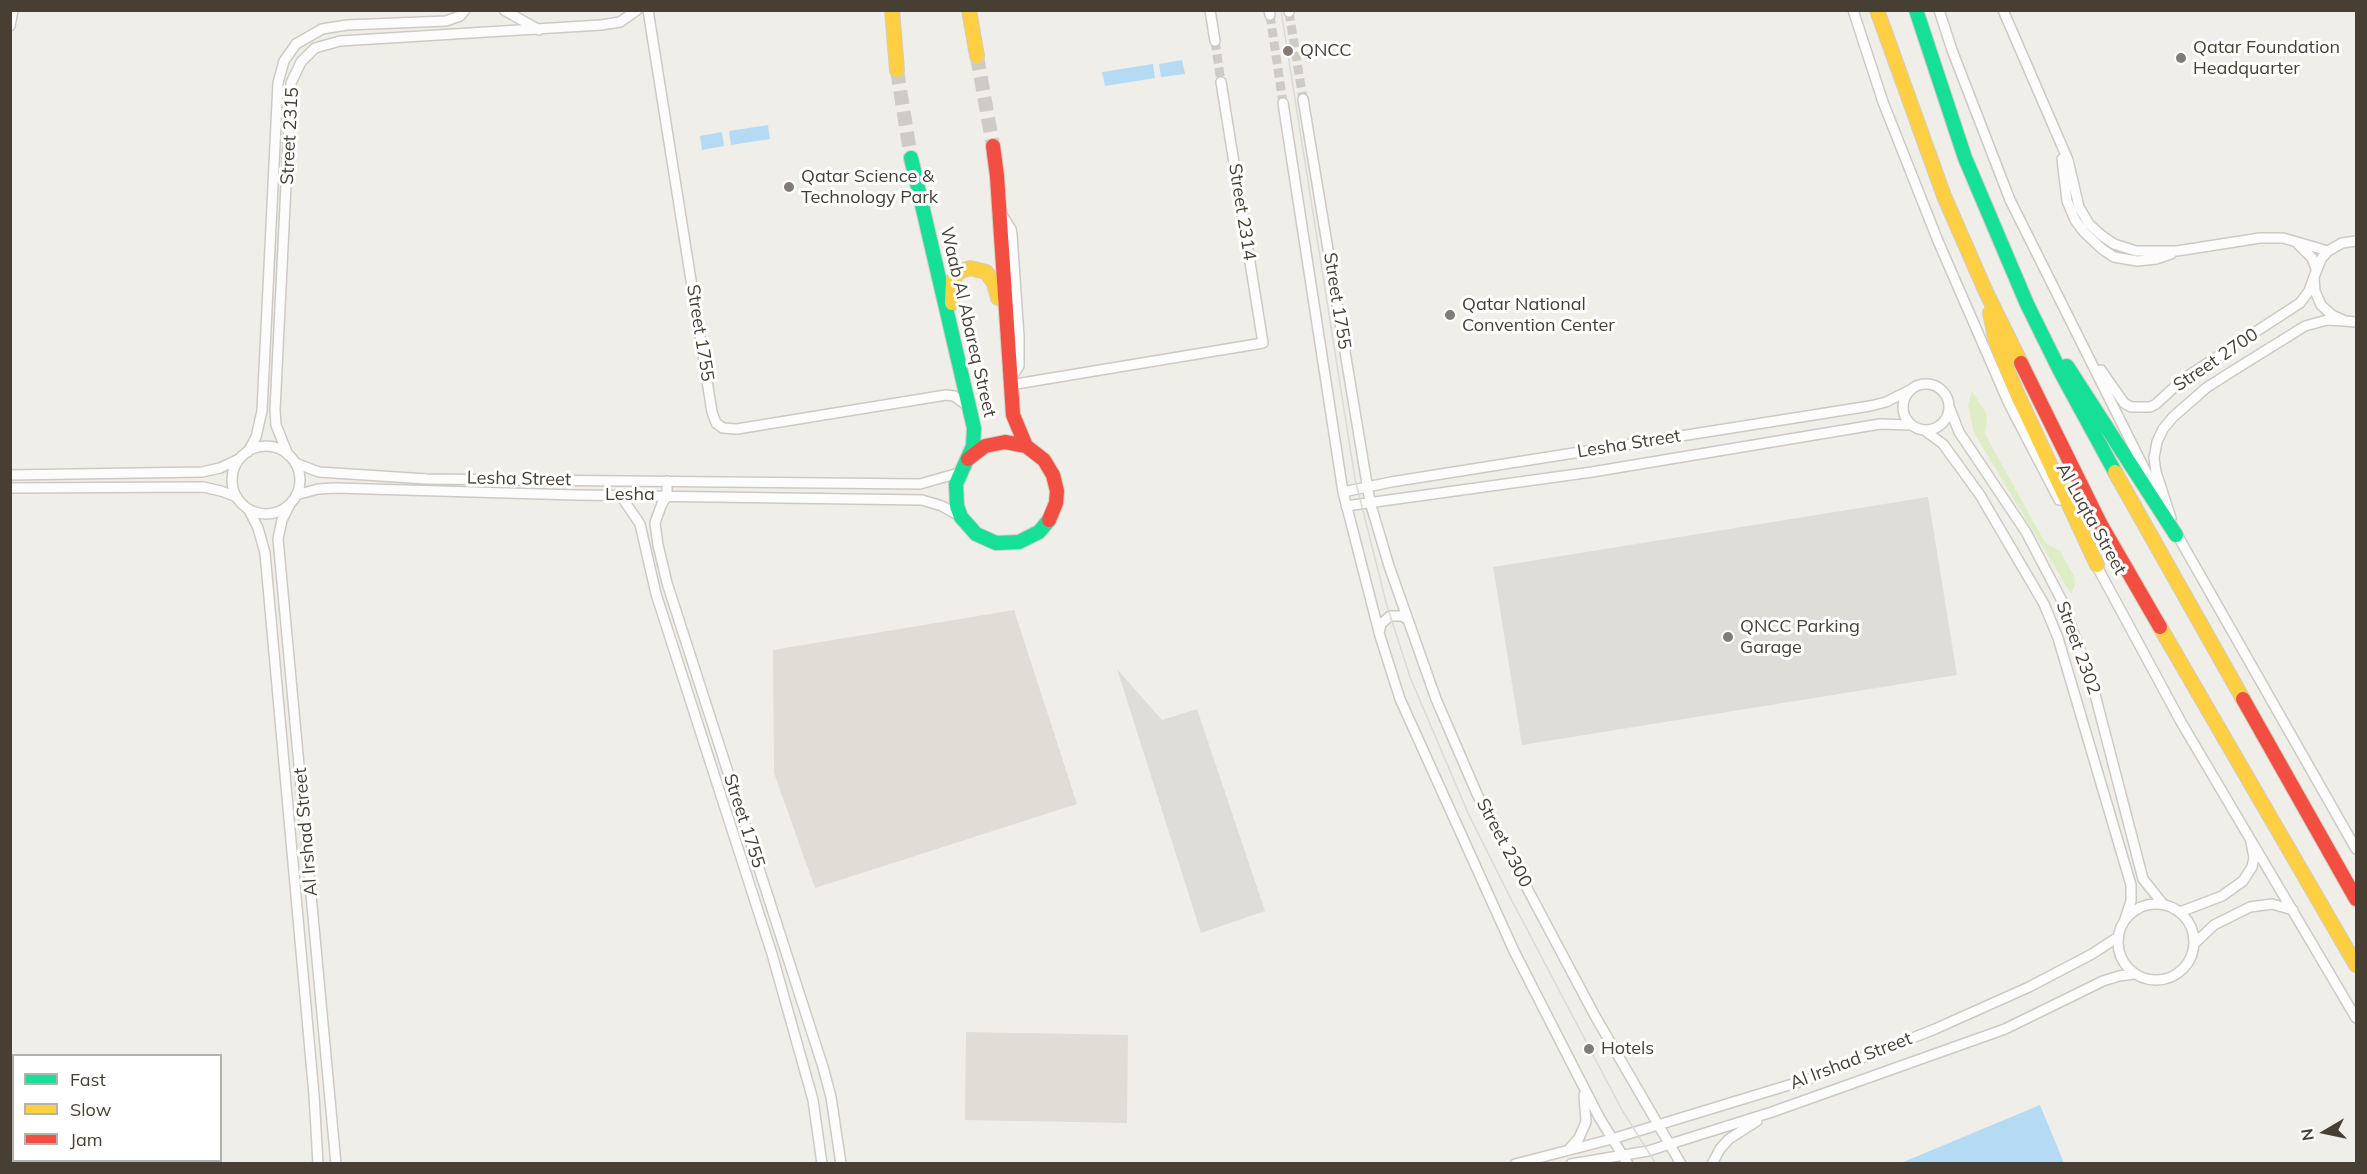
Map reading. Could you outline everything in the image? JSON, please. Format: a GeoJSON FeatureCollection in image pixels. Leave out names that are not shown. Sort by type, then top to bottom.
{"type":"FeatureCollection","features":[{"type":"Feature","properties":{"kind":"main road"},"geometry":{"type":"LineString","coordinates":[[892,10],[897,70]]}},
{"type":"Feature","properties":{"kind":"main road"},"geometry":{"type":"LineString","coordinates":[[969,10],[977,56]]}},
{"type":"Feature","properties":{"kind":"main road","name":"Al Luqta Street"},"geometry":{"type":"LineString","coordinates":[[1877,10],[1944,196],[1986,292],[2101,525],[2356,965]]}},
{"type":"Feature","properties":{"kind":"main road"},"geometry":{"type":"LineString","coordinates":[[1916,10],[1965,158],[2042,334],[2127,494],[2356,899]]}},
{"type":"Feature","properties":{"kind":"main road","name":"Waab Al Abareq Street"},"geometry":{"type":"LineString","coordinates":[[993,146],[1010,382],[1015,425],[1026,446]]}},
{"type":"Feature","properties":{"kind":"main road","name":"Waab Al Abareq Street"},"geometry":{"type":"LineString","coordinates":[[911,158],[955,341],[960,375],[970,408],[975,438],[968,459]]}},
{"type":"Feature","properties":{"kind":"main road"},"geometry":{"type":"LineString","coordinates":[[955,341],[952,285],[959,272],[970,268],[986,272],[994,283],[1006,332]]}},
{"type":"Feature","properties":{"kind":"main road"},"geometry":{"type":"LineString","coordinates":[[1986,292],[1996,342],[2097,565]]}},
{"type":"Feature","properties":{"kind":"main road"},"geometry":{"type":"LineString","coordinates":[[2042,334],[2084,390],[2176,535]]}},
{"type":"Feature","properties":{"kind":"main road"},"geometry":{"type":"LineString","coordinates":[[995,443],[1016,443],[1026,446],[1044,460],[1051,469],[1057,491],[1054,507],[1047,524],[1039,532],[1019,543],[996,543],[976,534],[961,517],[955,495],[959,473],[968,459],[976,452],[995,443]]}},
{"type":"Feature","properties":{"kind":"street"},"geometry":{"type":"LineString","coordinates":[[10,26],[13,10]]}},
{"type":"Feature","properties":{"kind":"street","name":"Street 2315"},"geometry":{"type":"LineString","coordinates":[[248,452],[256,437],[262,411],[278,83],[284,61],[296,44],[322,29],[446,21],[459,16],[465,10]]}},
{"type":"Feature","properties":{"kind":"street"},"geometry":{"type":"LineString","coordinates":[[504,10],[539,30]]}},
{"type":"Feature","properties":{"kind":"street","name":"Street 2315"},"geometry":{"type":"LineString","coordinates":[[288,455],[279,437],[275,410],[291,83],[301,62],[315,48],[324,44],[354,39],[539,30],[610,24],[624,20],[637,10]]}},
{"type":"Feature","properties":{"kind":"street","name":"Street 1755"},"geometry":{"type":"LineString","coordinates":[[648,10],[712,412],[716,423],[723,428],[736,429],[946,395]]}},
{"type":"Feature","properties":{"kind":"street"},"geometry":{"type":"LineString","coordinates":[[1210,10],[1215,41]]}},
{"type":"Feature","properties":{"kind":"street","name":"Al Luqta Street"},"geometry":{"type":"LineString","coordinates":[[1853,10],[1883,102],[1966,306],[2009,404],[2062,506],[2097,565],[2181,722],[2356,1018]]}},
{"type":"Feature","properties":{"kind":"street"},"geometry":{"type":"LineString","coordinates":[[1939,10],[1952,50],[2010,200],[2176,535],[2356,849]]}},
{"type":"Feature","properties":{"kind":"street"},"geometry":{"type":"LineString","coordinates":[[2003,10],[2057,133],[2067,201],[2075,220],[2084,232],[2114,257],[2137,261],[2147,260],[2177,251],[2260,238],[2294,240],[2328,251],[2342,243],[2356,241]]}},
{"type":"Feature","properties":{"kind":"street","name":"Street 2314"},"geometry":{"type":"LineString","coordinates":[[1041,380],[1263,343],[1221,82]]}},
{"type":"Feature","properties":{"kind":"street","name":"Street 1755"},"geometry":{"type":"LineString","coordinates":[[1303,99],[1370,502]]}},
{"type":"Feature","properties":{"kind":"street","name":"Street 1755"},"geometry":{"type":"LineString","coordinates":[[1283,103],[1346,506]]}},
{"type":"Feature","properties":{"kind":"street"},"geometry":{"type":"LineString","coordinates":[[999,209],[1012,235],[1019,336],[1019,366],[1010,382]]}},
{"type":"Feature","properties":{"kind":"street"},"geometry":{"type":"LineString","coordinates":[[2294,240],[2312,258],[2315,291],[2321,305],[2332,315],[2345,321]]}},
{"type":"Feature","properties":{"kind":"street","name":"Street 2700"},"geometry":{"type":"LineString","coordinates":[[2073,324],[2124,403],[2131,407],[2150,407],[2183,379],[2301,303],[2328,251]]}},
{"type":"Feature","properties":{"kind":"street","name":"Street 2700"},"geometry":{"type":"LineString","coordinates":[[2176,535],[2156,472],[2154,458],[2157,442],[2163,429],[2173,417],[2206,388],[2293,332],[2327,320],[2356,322]]}},
{"type":"Feature","properties":{"kind":"street"},"geometry":{"type":"LineString","coordinates":[[1019,366],[1026,375],[1041,380]]}},
{"type":"Feature","properties":{"kind":"street"},"geometry":{"type":"LineString","coordinates":[[946,395],[957,387],[960,375]]}},
{"type":"Feature","properties":{"kind":"street"},"geometry":{"type":"LineString","coordinates":[[1010,382],[1041,380]]}},
{"type":"Feature","properties":{"kind":"street"},"geometry":{"type":"LineString","coordinates":[[1924,384],[1937,386],[1947,396],[1950,409],[1944,423],[1931,430],[1924,430],[1912,425],[1904,414],[1903,407],[1904,400],[1911,389],[1924,384]]}},
{"type":"Feature","properties":{"kind":"street","name":"Lesha Street"},"geometry":{"type":"LineString","coordinates":[[1343,492],[1368,486],[1870,406],[1886,402],[1911,389]]}},
{"type":"Feature","properties":{"kind":"street"},"geometry":{"type":"LineString","coordinates":[[946,395],[954,396],[970,408]]}},
{"type":"Feature","properties":{"kind":"street","name":"Street 2302"},"geometry":{"type":"LineString","coordinates":[[1950,409],[1959,432],[2026,532],[2061,599],[2091,679],[2143,879],[2163,904]]}},
{"type":"Feature","properties":{"kind":"street","name":"Lesha Street"},"geometry":{"type":"LineString","coordinates":[[1346,506],[1592,472],[1880,424],[1912,425]]}},
{"type":"Feature","properties":{"kind":"street","name":"Street 2302"},"geometry":{"type":"LineString","coordinates":[[1924,430],[1943,444],[1980,495],[2044,604],[2058,638],[2131,885],[2131,901],[2125,919]]}},
{"type":"Feature","properties":{"kind":"street"},"geometry":{"type":"LineString","coordinates":[[10,475],[202,472],[220,468],[248,452],[265,447],[277,449],[288,455],[295,463],[299,479],[293,499],[273,513],[258,513],[249,510],[237,497],[232,481],[239,459]]}},
{"type":"Feature","properties":{"kind":"street","name":"Lesha Street"},"geometry":{"type":"LineString","coordinates":[[295,463],[320,472],[390,477],[920,484],[959,473]]}},
{"type":"Feature","properties":{"kind":"street"},"geometry":{"type":"LineString","coordinates":[[23,476],[23,488]]}},
{"type":"Feature","properties":{"kind":"street","name":"Street 1755"},"geometry":{"type":"LineString","coordinates":[[667,481],[667,495],[655,523],[667,583],[823,1067],[831,1097],[841,1164]]}},
{"type":"Feature","properties":{"kind":"street"},"geometry":{"type":"LineString","coordinates":[[10,488],[203,487],[237,497]]}},
{"type":"Feature","properties":{"kind":"street","name":"Lesha"},"geometry":{"type":"LineString","coordinates":[[293,499],[318,489],[336,488],[621,496],[922,500],[942,506],[961,517]]}},
{"type":"Feature","properties":{"kind":"street","name":"Street 1755"},"geometry":{"type":"LineString","coordinates":[[621,496],[640,524],[656,594],[772,954],[813,1100],[822,1164]]}},
{"type":"Feature","properties":{"kind":"street","name":"Al Irshad Street"},"geometry":{"type":"LineString","coordinates":[[293,499],[282,520],[278,539],[336,1164]]}},
{"type":"Feature","properties":{"kind":"street","name":"Street 2300"},"geometry":{"type":"LineString","coordinates":[[1370,502],[1389,566],[1436,699],[1477,794],[1595,1016],[1681,1164]]}},
{"type":"Feature","properties":{"kind":"street","name":"Street 2300"},"geometry":{"type":"LineString","coordinates":[[1346,506],[1380,636],[1400,699],[1514,951],[1583,1087],[1625,1160]]}},
{"type":"Feature","properties":{"kind":"street","name":"Al Irshad Street"},"geometry":{"type":"LineString","coordinates":[[249,510],[258,528],[265,553],[314,1095],[318,1164]]}},
{"type":"Feature","properties":{"kind":"street"},"geometry":{"type":"LineString","coordinates":[[1380,636],[1381,624],[1390,616],[1402,616],[1407,619]]}},
{"type":"Feature","properties":{"kind":"street"},"geometry":{"type":"LineString","coordinates":[[2180,912],[2222,896],[2243,881],[2252,867],[2254,858],[2250,837]]}},
{"type":"Feature","properties":{"kind":"street"},"geometry":{"type":"LineString","coordinates":[[2163,904],[2180,912],[2191,927],[2194,945],[2192,956],[2186,966],[2178,974],[2168,979],[2156,981],[2134,974],[2121,958],[2118,937],[2125,919],[2142,906],[2163,904]]}},
{"type":"Feature","properties":{"kind":"street"},"geometry":{"type":"LineString","coordinates":[[2194,945],[2214,925],[2250,907],[2272,904],[2293,910]]}},
{"type":"Feature","properties":{"kind":"street","name":"Al Irshad Street"},"geometry":{"type":"LineString","coordinates":[[1515,1164],[1658,1126],[1812,1078],[1935,1029],[2058,972],[2118,937]]}},
{"type":"Feature","properties":{"kind":"street","name":"Al Irshad Street"},"geometry":{"type":"LineString","coordinates":[[1571,1164],[1625,1160],[1772,1112],[2005,1029],[2103,981],[2134,974]]}},
{"type":"Feature","properties":{"kind":"street"},"geometry":{"type":"LineString","coordinates":[[1569,1149],[1579,1138],[1586,1122],[1583,1087]]}},
{"type":"Feature","properties":{"kind":"street","name":"Al Irshad Street"},"geometry":{"type":"LineString","coordinates":[[1712,1164],[1720,1149],[1729,1139],[1772,1112]]}},
{"type":"Feature","properties":{"kind":"shaded area","name":"QNCC Parking Garage"},"geometry":{"type":"Polygon","coordinates":[[[1928,497],[1957,675],[1522,745],[1493,567],[1928,497]]]}},
{"type":"Feature","properties":{"kind":"shaded area"},"geometry":{"type":"Polygon","coordinates":[[[1014,610],[1077,804],[815,888],[774,773],[773,650],[1014,610]]]}},
{"type":"Feature","properties":{"kind":"shaded area"},"geometry":{"type":"Polygon","coordinates":[[[1117,669],[1162,720],[1197,709],[1265,911],[1201,933],[1117,669]]]}},
{"type":"Feature","properties":{"kind":"shaded area"},"geometry":{"type":"Polygon","coordinates":[[[966,1032],[1128,1035],[1127,1123],[965,1120],[966,1032]]]}},
{"type":"Feature","properties":{"kind":"green space"},"geometry":{"type":"Polygon","coordinates":[[[1972,391],[1986,413],[1985,434],[2044,541],[2060,551],[2074,576],[2075,585],[2071,594],[1974,433],[1968,405],[1972,391]]]}},
{"type":"Feature","properties":{"kind":"water"},"geometry":{"type":"Polygon","coordinates":[[[1182,60],[1185,74],[1161,77],[1159,64],[1182,60]]]}},
{"type":"Feature","properties":{"kind":"water"},"geometry":{"type":"Polygon","coordinates":[[[1153,64],[1155,78],[1105,86],[1102,72],[1153,64]]]}},
{"type":"Feature","properties":{"kind":"water"},"geometry":{"type":"Polygon","coordinates":[[[768,125],[770,139],[731,145],[729,131],[768,125]]]}},
{"type":"Feature","properties":{"kind":"water"},"geometry":{"type":"Polygon","coordinates":[[[722,132],[724,146],[702,150],[700,136],[722,132]]]}},
{"type":"Feature","properties":{"kind":"water"},"geometry":{"type":"Polygon","coordinates":[[[2040,1105],[2064,1163],[1901,1163],[2040,1105]]]}},
{"type":"Feature","properties":{"kind":"tunnel"},"geometry":{"type":"LineString","coordinates":[[1289,12],[1303,99]]}},
{"type":"Feature","properties":{"kind":"tunnel"},"geometry":{"type":"LineString","coordinates":[[1270,15],[1283,103]]}},
{"type":"Feature","properties":{"kind":"tunnel"},"geometry":{"type":"LineString","coordinates":[[1215,41],[1221,82]]}},
{"type":"Feature","properties":{"kind":"tunnel"},"geometry":{"type":"LineString","coordinates":[[977,56],[993,146]]}},
{"type":"Feature","properties":{"kind":"tunnel"},"geometry":{"type":"LineString","coordinates":[[897,70],[911,158]]}},
{"type":"Feature","properties":{"kind":"tram line"},"geometry":{"type":"LineString","coordinates":[[1281,10],[1355,479],[1387,606],[1410,677],[1468,813],[1510,897],[1622,1110],[1656,1164]]}},
{"type":"Feature","properties":{"kind":"traffic: fast"},"geometry":{"type":"LineString","coordinates":[[1916,10],[1965,158],[2027,304],[2060,371],[2115,472]]}},
{"type":"Feature","properties":{"kind":"traffic: fast"},"geometry":{"type":"LineString","coordinates":[[911,158],[974,428],[973,446],[956,484],[957,506],[961,517],[976,534],[996,543],[1019,542],[1039,532],[1049,520]]}},
{"type":"Feature","properties":{"kind":"traffic: fast"},"geometry":{"type":"LineString","coordinates":[[2067,366],[2176,535]]}},
{"type":"Feature","properties":{"kind":"traffic: slow"},"geometry":{"type":"LineString","coordinates":[[892,10],[897,70]]}},
{"type":"Feature","properties":{"kind":"traffic: slow"},"geometry":{"type":"LineString","coordinates":[[969,10],[977,56]]}},
{"type":"Feature","properties":{"kind":"traffic: slow"},"geometry":{"type":"LineString","coordinates":[[1877,10],[1944,196],[1986,292],[2021,363]]}},
{"type":"Feature","properties":{"kind":"traffic: slow"},"geometry":{"type":"LineString","coordinates":[[952,303],[953,280],[959,272],[970,268],[986,272],[994,283],[998,298]]}},
{"type":"Feature","properties":{"kind":"traffic: slow"},"geometry":{"type":"LineString","coordinates":[[1990,313],[1996,342],[2017,393],[2097,565]]}},
{"type":"Feature","properties":{"kind":"traffic: slow"},"geometry":{"type":"LineString","coordinates":[[2115,472],[2243,699]]}},
{"type":"Feature","properties":{"kind":"traffic: slow"},"geometry":{"type":"LineString","coordinates":[[2160,627],[2356,965]]}},
{"type":"Feature","properties":{"kind":"traffic: jam"},"geometry":{"type":"LineString","coordinates":[[993,146],[1013,415],[1026,446]]}},
{"type":"Feature","properties":{"kind":"traffic: jam"},"geometry":{"type":"LineString","coordinates":[[2021,363],[2101,525],[2160,627]]}},
{"type":"Feature","properties":{"kind":"traffic: jam"},"geometry":{"type":"LineString","coordinates":[[968,459],[985,446],[1005,442],[1026,446],[1044,460],[1053,475],[1057,491],[1056,503],[1049,520]]}},
{"type":"Feature","properties":{"kind":"traffic: jam"},"geometry":{"type":"LineString","coordinates":[[2243,699],[2356,899]]}},
{"type":"Feature","properties":{"kind":"place","name":"QNCC"},"geometry":{"type":"Point","coordinates":[1288,51]}},
{"type":"Feature","properties":{"kind":"place","name":"Qatar Foundation Headquarter"},"geometry":{"type":"Point","coordinates":[2181,58]}},
{"type":"Feature","properties":{"kind":"place","name":"Qatar Science & Technology Park"},"geometry":{"type":"Point","coordinates":[789,187]}},
{"type":"Feature","properties":{"kind":"place","name":"Qatar National Convention Center"},"geometry":{"type":"Point","coordinates":[1450,315]}},
{"type":"Feature","properties":{"kind":"place","name":"QNCC Parking Garage"},"geometry":{"type":"Point","coordinates":[1728,637]}},
{"type":"Feature","properties":{"kind":"place","name":"Hotels"},"geometry":{"type":"Point","coordinates":[1589,1049]}}]}
